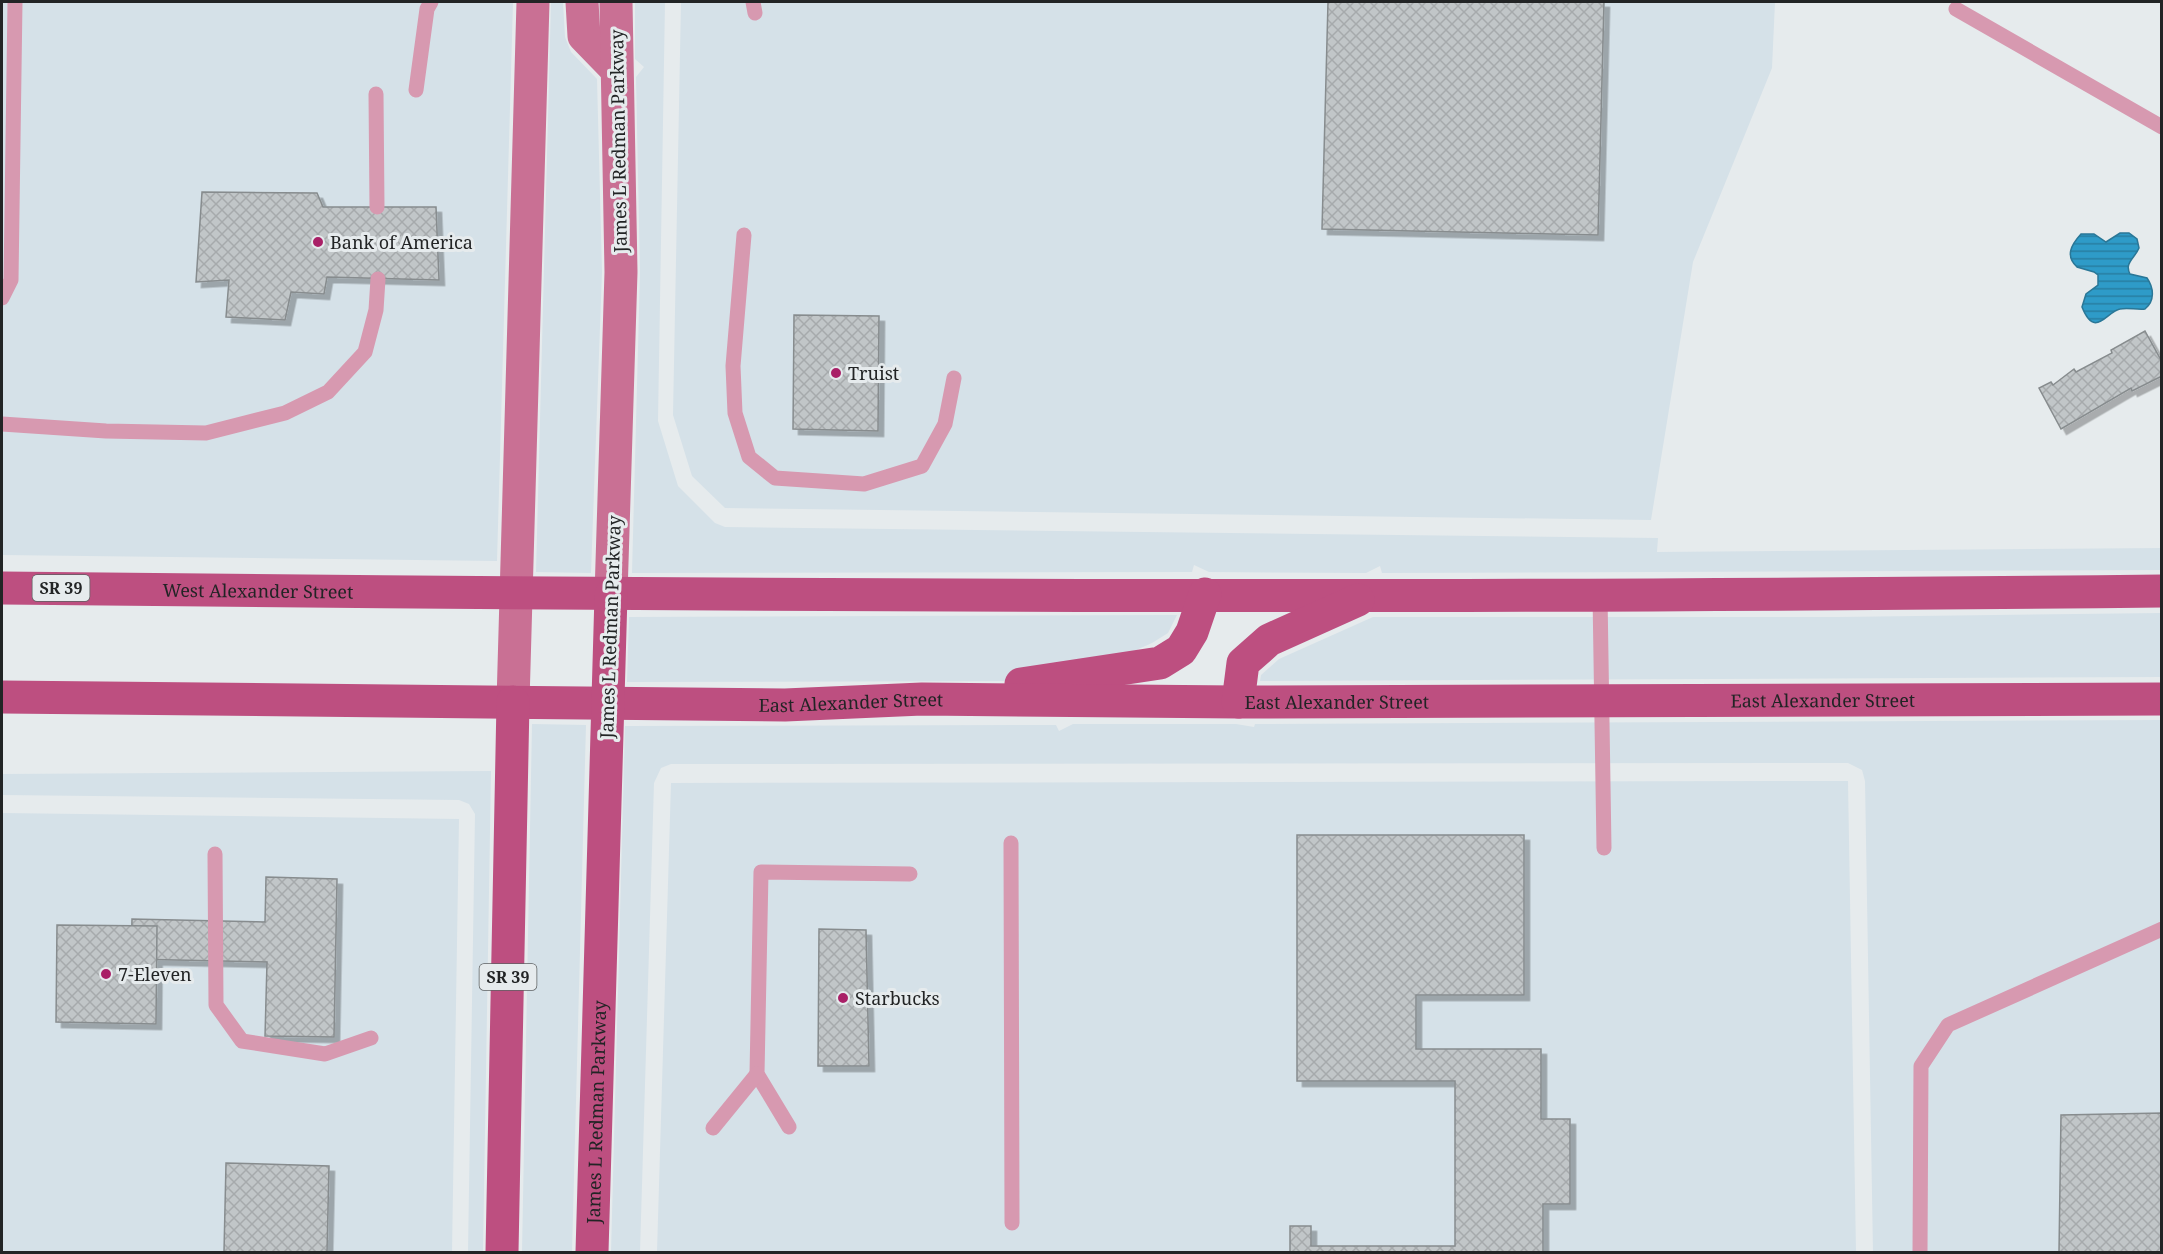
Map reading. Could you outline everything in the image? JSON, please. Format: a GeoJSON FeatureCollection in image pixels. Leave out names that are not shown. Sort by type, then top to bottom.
{"type":"FeatureCollection","features":[{"type":"Feature","properties":{"kind":"main road"},"geometry":{"type":"LineString","coordinates":[[2,697],[513,702],[533,2]]}},
{"type":"Feature","properties":{"kind":"main road"},"geometry":{"type":"LineString","coordinates":[[582,2],[584,36],[616,69]]}},
{"type":"Feature","properties":{"kind":"main road","name":"James L Redman Parkway"},"geometry":{"type":"LineString","coordinates":[[592,1252],[606,703],[621,272],[616,2]]}},
{"type":"Feature","properties":{"kind":"main road","name":"West Alexander Street"},"geometry":{"type":"LineString","coordinates":[[2,588],[515,594]]}},
{"type":"Feature","properties":{"kind":"main road"},"geometry":{"type":"LineString","coordinates":[[611,595],[1600,595],[2162,591]]}},
{"type":"Feature","properties":{"kind":"main road","name":"SR 39"},"geometry":{"type":"LineString","coordinates":[[515,594],[611,595]]}},
{"type":"Feature","properties":{"kind":"main road"},"geometry":{"type":"LineString","coordinates":[[922,699],[1160,663],[1181,650],[1192,632],[1205,594]]}},
{"type":"Feature","properties":{"kind":"main road"},"geometry":{"type":"LineString","coordinates":[[1238,702],[1243,663],[1269,640],[1369,595]]}},
{"type":"Feature","properties":{"kind":"main road","name":"East Alexander Street"},"geometry":{"type":"LineString","coordinates":[[513,702],[785,705],[922,699],[1238,702],[2162,699]]}},
{"type":"Feature","properties":{"kind":"main road","name":"SR 39"},"geometry":{"type":"LineString","coordinates":[[502,1252],[513,702]]}},
{"type":"Feature","properties":{"kind":"lane"},"geometry":{"type":"LineString","coordinates":[[2,298],[11,280],[15,2]]}},
{"type":"Feature","properties":{"kind":"lane"},"geometry":{"type":"LineString","coordinates":[[416,90],[427,9],[430,2]]}},
{"type":"Feature","properties":{"kind":"lane"},"geometry":{"type":"LineString","coordinates":[[1956,9],[2162,127]]}},
{"type":"Feature","properties":{"kind":"lane"},"geometry":{"type":"LineString","coordinates":[[376,94],[377,207]]}},
{"type":"Feature","properties":{"kind":"lane"},"geometry":{"type":"LineString","coordinates":[[744,235],[733,366],[735,413],[749,457],[775,478],[864,484],[922,466],[945,424],[954,378]]}},
{"type":"Feature","properties":{"kind":"lane"},"geometry":{"type":"LineString","coordinates":[[4,424],[106,431],[206,433],[285,412],[328,392],[365,352],[376,310],[378,279]]}},
{"type":"Feature","properties":{"kind":"lane"},"geometry":{"type":"LineString","coordinates":[[1600,595],[1604,848]]}},
{"type":"Feature","properties":{"kind":"lane"},"geometry":{"type":"LineString","coordinates":[[1011,843],[1012,1223]]}},
{"type":"Feature","properties":{"kind":"lane"},"geometry":{"type":"LineString","coordinates":[[215,854],[216,1005],[242,1041],[325,1054],[371,1038]]}},
{"type":"Feature","properties":{"kind":"lane"},"geometry":{"type":"LineString","coordinates":[[789,1127],[757,1074],[761,872],[910,874]]}},
{"type":"Feature","properties":{"kind":"lane"},"geometry":{"type":"LineString","coordinates":[[1920,1252],[1921,1066],[1948,1025],[2162,929]]}},
{"type":"Feature","properties":{"kind":"lane"},"geometry":{"type":"LineString","coordinates":[[713,1128],[757,1074]]}},
{"type":"Feature","properties":{"kind":"shaded area"},"geometry":{"type":"Polygon","coordinates":[[[2,2],[513,2],[497,561],[2,555],[2,2]]]}},
{"type":"Feature","properties":{"kind":"shaded area"},"geometry":{"type":"Polygon","coordinates":[[[551,2],[563,2],[565,37],[571,52],[597,79],[602,272],[591,573],[536,572],[551,2]]]}},
{"type":"Feature","properties":{"kind":"shaded area"},"geometry":{"type":"Polygon","coordinates":[[[635,2],[665,2],[658,421],[678,486],[715,523],[725,527],[1658,538],[1657,552],[2161,548],[2161,570],[1382,573],[1380,566],[1366,573],[1209,572],[1194,565],[1192,572],[632,573],[640,272],[636,77],[644,67],[635,59],[635,2]]]}},
{"type":"Feature","properties":{"kind":"shaded area"},"geometry":{"type":"Polygon","coordinates":[[[681,2],[1775,2],[1772,68],[1693,262],[1651,520],[725,508],[692,476],[673,415],[681,2]]]}},
{"type":"Feature","properties":{"kind":"shaded area"},"geometry":{"type":"Polygon","coordinates":[[[2161,613],[2161,677],[1260,681],[1261,675],[1279,659],[1373,617],[1838,617],[2161,613]]]}},
{"type":"Feature","properties":{"kind":"shaded area"},"geometry":{"type":"Polygon","coordinates":[[[1177,615],[1168,633],[1152,643],[1066,681],[627,682],[629,617],[1177,615]]]}},
{"type":"Feature","properties":{"kind":"shaded area"},"geometry":{"type":"Polygon","coordinates":[[[2161,720],[2161,1252],[1873,1252],[1865,781],[1862,770],[1848,763],[671,764],[661,768],[654,783],[640,1252],[611,1252],[625,726],[1056,725],[1059,731],[1073,724],[1236,724],[1254,727],[1255,724],[2161,720]]]}},
{"type":"Feature","properties":{"kind":"shaded area"},"geometry":{"type":"Polygon","coordinates":[[[532,724],[586,725],[572,1252],[522,1252],[532,724]]]}},
{"type":"Feature","properties":{"kind":"shaded area"},"geometry":{"type":"Polygon","coordinates":[[[491,771],[483,1252],[468,1252],[475,814],[469,804],[459,800],[2,795],[2,774],[491,771]]]}},
{"type":"Feature","properties":{"kind":"shaded area"},"geometry":{"type":"Polygon","coordinates":[[[1848,781],[1856,1252],[657,1252],[671,783],[1848,781]]]}},
{"type":"Feature","properties":{"kind":"shaded area"},"geometry":{"type":"Polygon","coordinates":[[[2,813],[459,819],[452,1252],[2,1252],[2,813]]]}},
{"type":"Feature","properties":{"kind":"water"},"geometry":{"type":"Polygon","coordinates":[[[2120,233],[2129,233],[2137,239],[2139,248],[2128,270],[2130,274],[2147,278],[2152,290],[2151,302],[2145,309],[2120,309],[2101,321],[2092,322],[2082,307],[2086,294],[2098,285],[2098,275],[2077,267],[2071,259],[2071,250],[2081,234],[2094,234],[2106,242],[2120,233]]]}},
{"type":"Feature","properties":{"kind":"building"},"geometry":{"type":"Polygon","coordinates":[[[1328,2],[1604,2],[1598,235],[1322,229],[1328,2]]]}},
{"type":"Feature","properties":{"kind":"building","name":"Bank of America"},"geometry":{"type":"Polygon","coordinates":[[[202,192],[317,193],[323,207],[436,207],[439,280],[327,277],[324,294],[291,292],[285,320],[226,317],[229,280],[196,282],[202,192]]]}},
{"type":"Feature","properties":{"kind":"building","name":"Truist"},"geometry":{"type":"Polygon","coordinates":[[[794,315],[879,316],[878,431],[793,429],[794,315]]]}},
{"type":"Feature","properties":{"kind":"building"},"geometry":{"type":"Polygon","coordinates":[[[2145,331],[2162,362],[2162,376],[2132,391],[2131,388],[2061,429],[2039,388],[2051,382],[2053,385],[2074,369],[2076,372],[2112,353],[2111,350],[2145,331]]]}},
{"type":"Feature","properties":{"kind":"building"},"geometry":{"type":"Polygon","coordinates":[[[1297,835],[1524,835],[1524,995],[1416,995],[1416,1049],[1541,1049],[1541,1119],[1570,1119],[1570,1204],[1543,1204],[1543,1252],[1290,1252],[1290,1226],[1311,1226],[1311,1246],[1455,1246],[1455,1081],[1297,1081],[1297,835]]]}},
{"type":"Feature","properties":{"kind":"building","name":"7-Eleven"},"geometry":{"type":"Polygon","coordinates":[[[266,877],[337,879],[334,1037],[265,1036],[267,962],[131,959],[132,919],[265,922],[266,877]]]}},
{"type":"Feature","properties":{"kind":"building","name":"7-Eleven"},"geometry":{"type":"Polygon","coordinates":[[[57,925],[157,926],[156,1024],[56,1022],[57,925]]]}},
{"type":"Feature","properties":{"kind":"building","name":"Starbucks"},"geometry":{"type":"Polygon","coordinates":[[[819,929],[866,930],[869,1066],[818,1066],[819,929]]]}},
{"type":"Feature","properties":{"kind":"building"},"geometry":{"type":"Polygon","coordinates":[[[2162,1113],[2162,1252],[2059,1252],[2061,1115],[2162,1113]]]}},
{"type":"Feature","properties":{"kind":"building"},"geometry":{"type":"Polygon","coordinates":[[[226,1163],[329,1166],[327,1252],[224,1252],[226,1163]]]}},
{"type":"Feature","properties":{"kind":"place","name":"Bank of America"},"geometry":{"type":"Point","coordinates":[318,242]}},
{"type":"Feature","properties":{"kind":"place","name":"Truist"},"geometry":{"type":"Point","coordinates":[836,373]}},
{"type":"Feature","properties":{"kind":"place","name":"7-Eleven"},"geometry":{"type":"Point","coordinates":[106,974]}},
{"type":"Feature","properties":{"kind":"place","name":"Starbucks"},"geometry":{"type":"Point","coordinates":[843,998]}}]}
